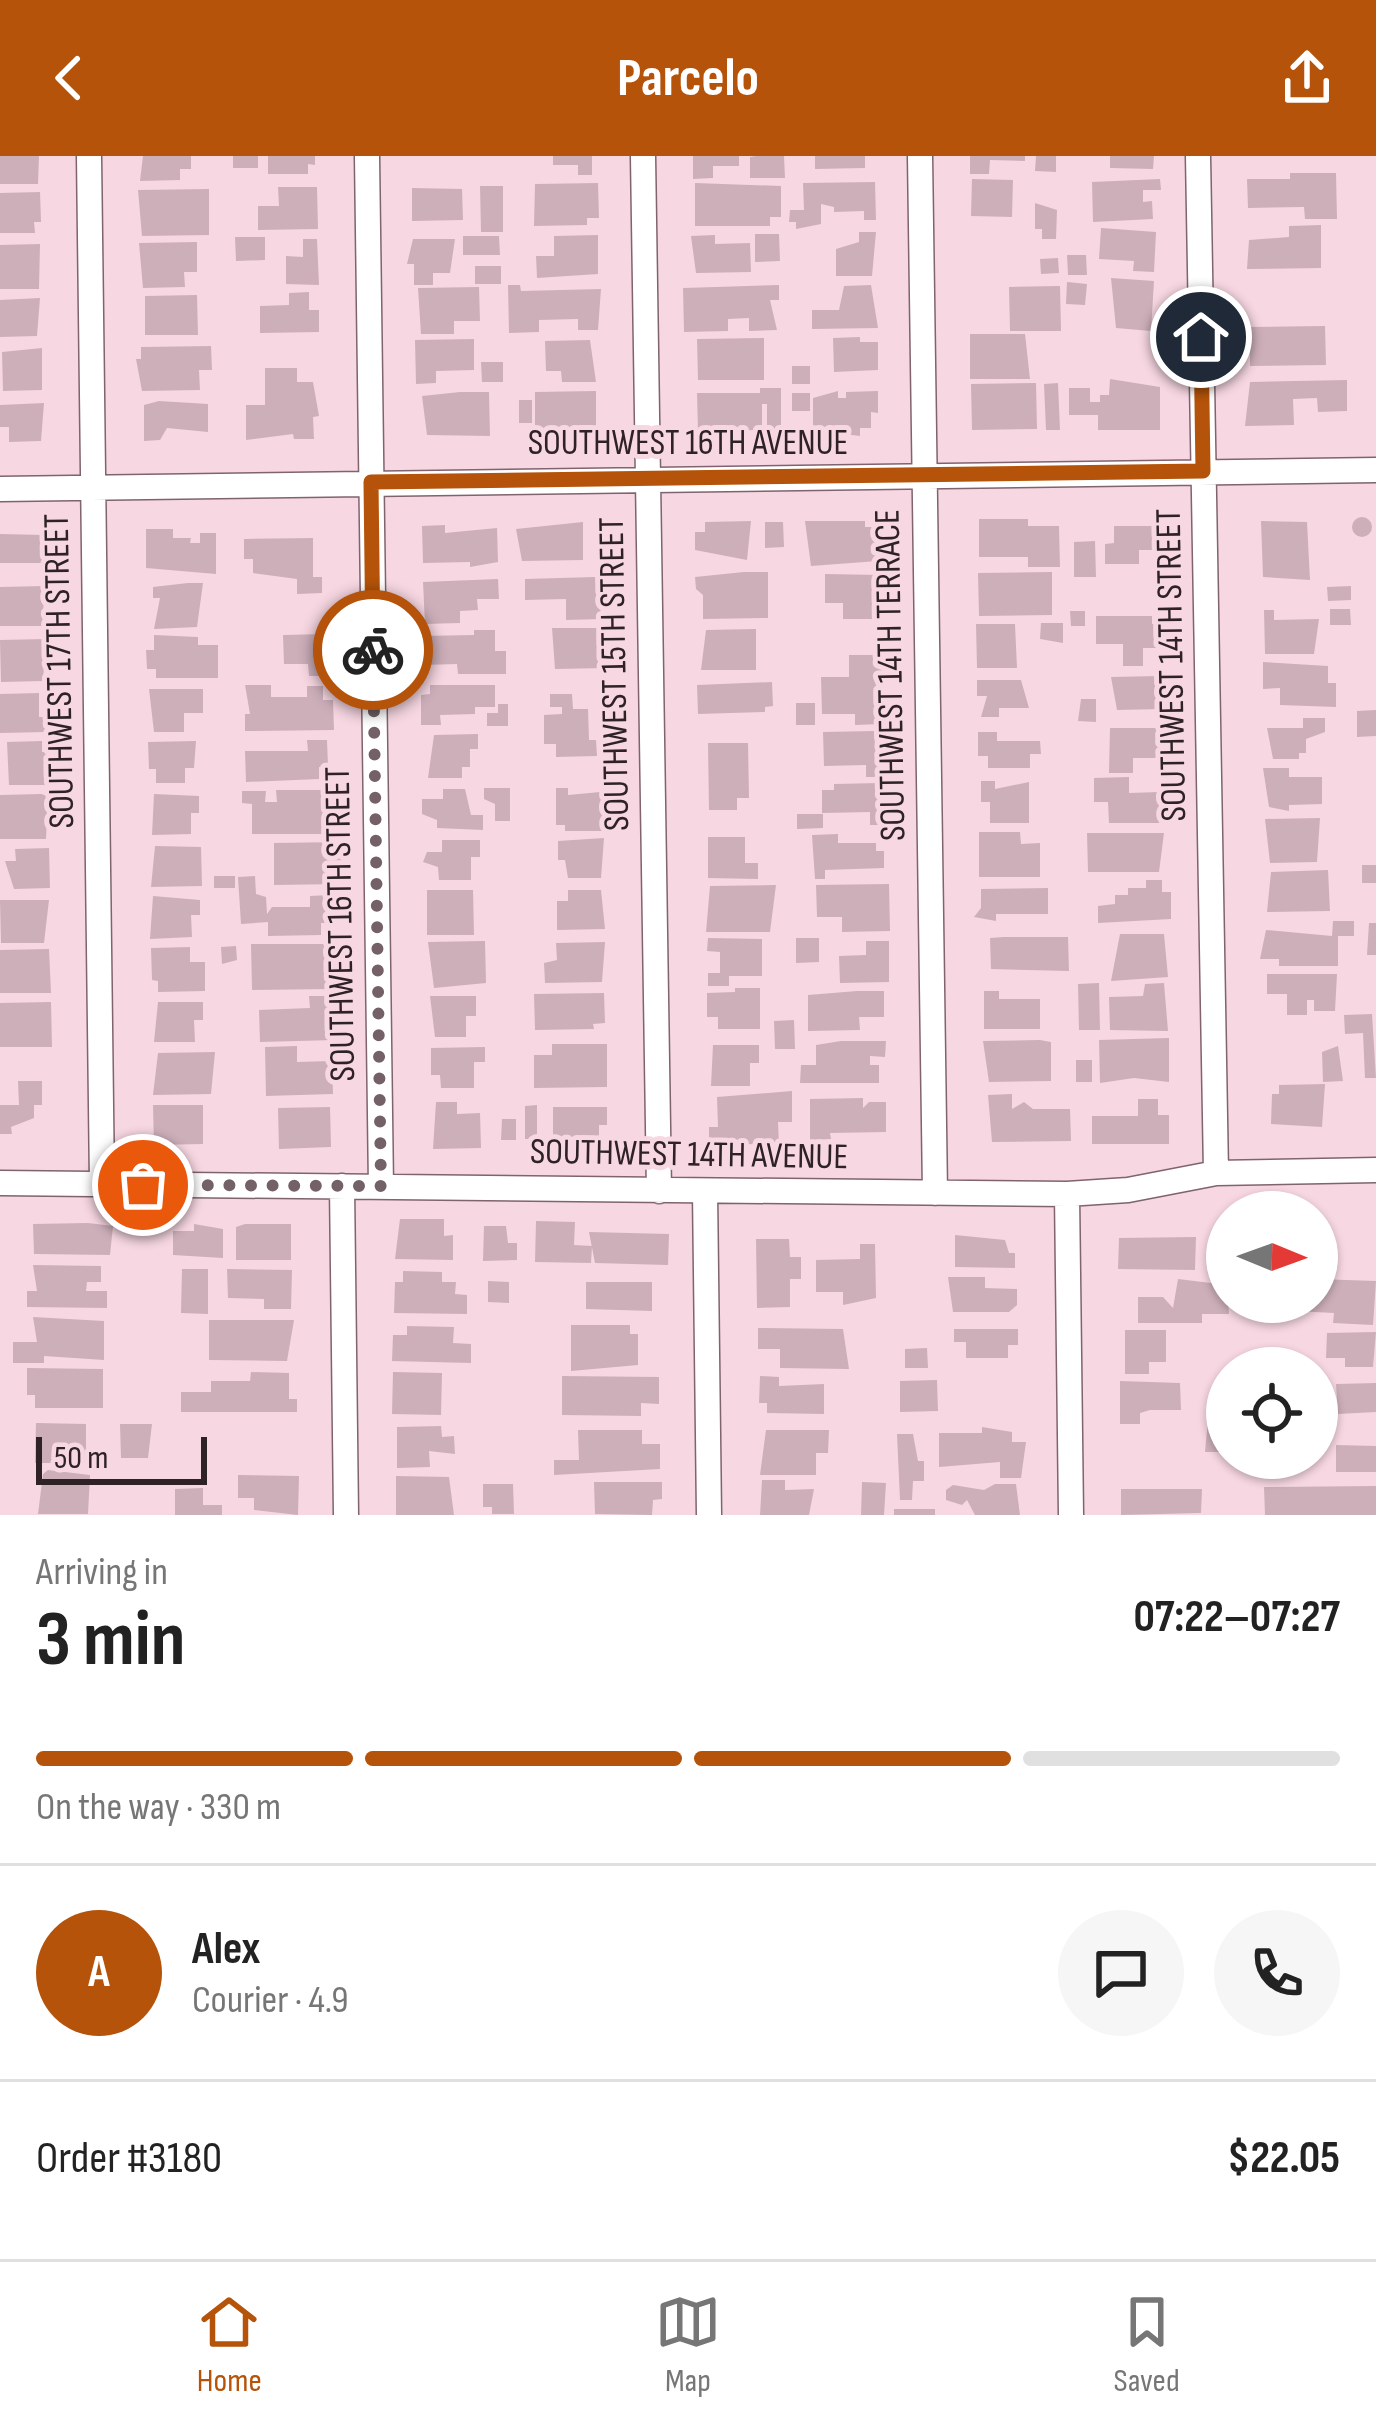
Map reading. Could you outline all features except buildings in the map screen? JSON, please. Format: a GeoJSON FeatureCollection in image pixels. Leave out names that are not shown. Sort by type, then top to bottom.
{"type":"FeatureCollection","features":[{"type":"Feature","properties":{"kind":"street","name":"SOUTHWEST 17TH STREET"},"geometry":{"type":"LineString","coordinates":[[89,156],[102,1184]]}},
{"type":"Feature","properties":{"kind":"street","name":"SOUTHWEST 16TH STREET"},"geometry":{"type":"LineString","coordinates":[[367,156],[381,1186]]}},
{"type":"Feature","properties":{"kind":"street","name":"SOUTHWEST 15TH STREET"},"geometry":{"type":"LineString","coordinates":[[643,156],[658,1191]]}},
{"type":"Feature","properties":{"kind":"street","name":"SOUTHWEST 14TH TERRACE"},"geometry":{"type":"LineString","coordinates":[[920,156],[935,1193]]}},
{"type":"Feature","properties":{"kind":"street","name":"SOUTHWEST 14TH STREET"},"geometry":{"type":"LineString","coordinates":[[1198,156],[1216,1173]]}},
{"type":"Feature","properties":{"kind":"street","name":"SOUTHWEST 16TH AVENUE"},"geometry":{"type":"LineString","coordinates":[[0,489],[1376,470]]}},
{"type":"Feature","properties":{"kind":"street","name":"SOUTHWEST 14TH AVENUE"},"geometry":{"type":"LineString","coordinates":[[0,1183],[1067,1194],[1129,1190],[1216,1173],[1376,1170]]}},
{"type":"Feature","properties":{"kind":"street"},"geometry":{"type":"LineString","coordinates":[[342,1186],[346,1515]]}},
{"type":"Feature","properties":{"kind":"street"},"geometry":{"type":"LineString","coordinates":[[705,1192],[709,1515]]}},
{"type":"Feature","properties":{"kind":"street"},"geometry":{"type":"LineString","coordinates":[[1067,1194],[1071,1515]]}},
{"type":"Feature","properties":{"kind":"way so far"},"geometry":{"type":"LineString","coordinates":[[143,1185],[381,1186],[373,650]]}},
{"type":"Feature","properties":{"kind":"route"},"geometry":{"type":"LineString","coordinates":[[373,650],[371,482],[1203,471],[1201,337]]}}]}
